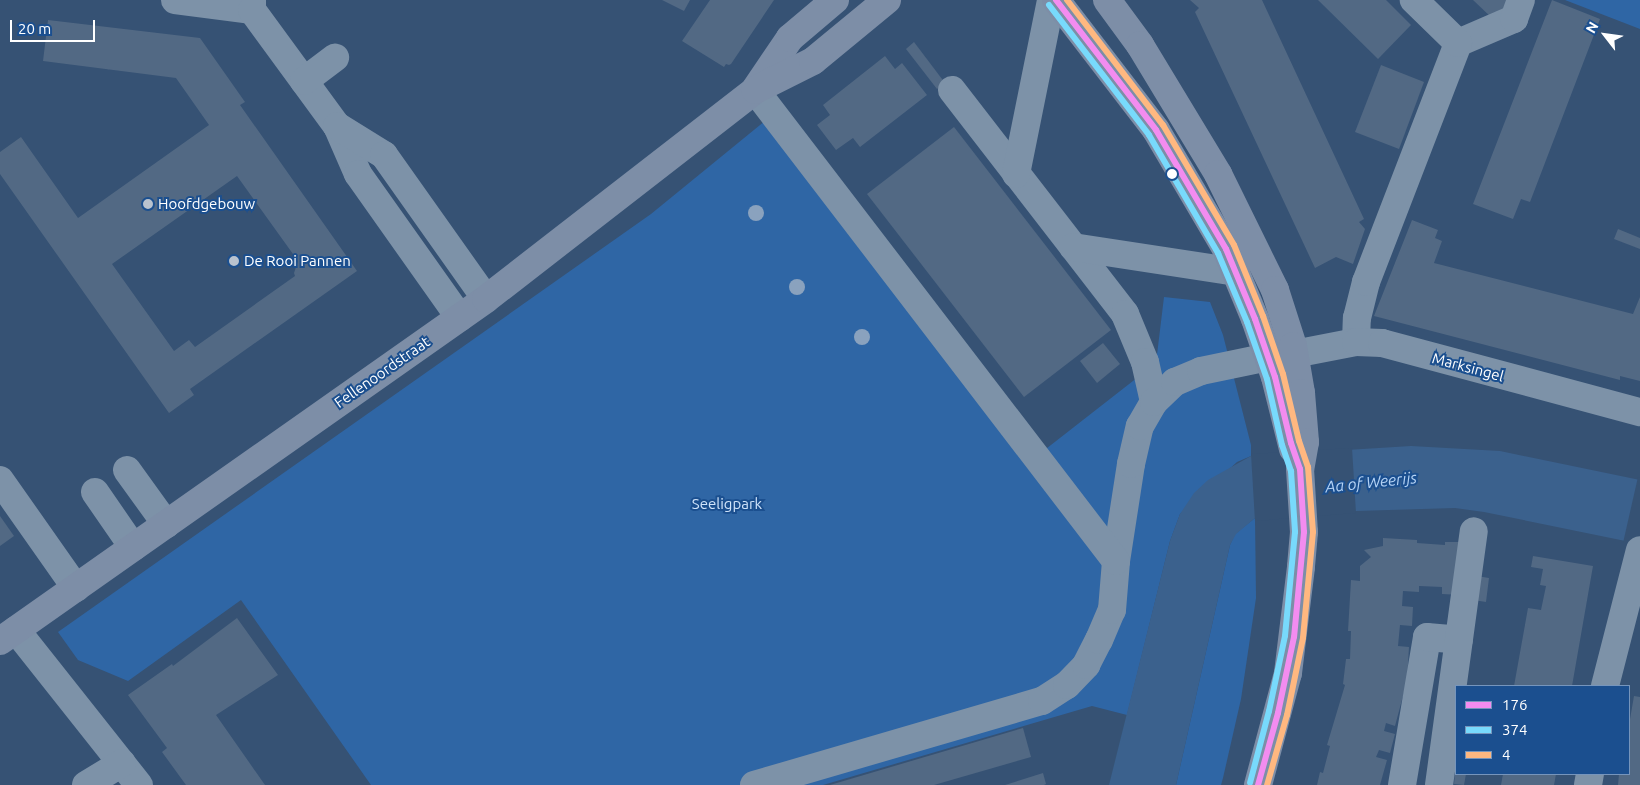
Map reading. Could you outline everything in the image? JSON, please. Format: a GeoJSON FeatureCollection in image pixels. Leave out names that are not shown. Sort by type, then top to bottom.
{"type":"FeatureCollection","features":[{"type":"Feature","properties":{"kind":"main road","name":"Fellenoordstraat"},"geometry":{"type":"LineString","coordinates":[[755,90],[790,38],[834,0]]}},
{"type":"Feature","properties":{"kind":"main road","name":"Fellenoordstraat"},"geometry":{"type":"LineString","coordinates":[[8,635],[460,318],[755,90],[812,61],[887,0]]}},
{"type":"Feature","properties":{"kind":"main road"},"geometry":{"type":"LineString","coordinates":[[1056,0],[1137,102],[1177,162],[1226,249],[1256,319],[1298,442]]}},
{"type":"Feature","properties":{"kind":"main road"},"geometry":{"type":"LineString","coordinates":[[1107,0],[1140,45],[1205,151],[1242,219],[1275,290],[1294,354],[1302,393],[1298,442],[1304,532],[1298,601],[1288,672],[1258,785]]}},
{"type":"Feature","properties":{"kind":"main road"},"geometry":{"type":"LineString","coordinates":[[1110,68],[1140,45]]}},
{"type":"Feature","properties":{"kind":"street"},"geometry":{"type":"LineString","coordinates":[[175,0],[252,5],[337,126],[358,174],[460,318]]}},
{"type":"Feature","properties":{"kind":"street"},"geometry":{"type":"LineString","coordinates":[[1016,174],[1051,0]]}},
{"type":"Feature","properties":{"kind":"street"},"geometry":{"type":"LineString","coordinates":[[1414,0],[1458,43]]}},
{"type":"Feature","properties":{"kind":"street"},"geometry":{"type":"LineString","coordinates":[[1356,342],[1357,318],[1366,282],[1458,43],[1514,19],[1521,0]]}},
{"type":"Feature","properties":{"kind":"street"},"geometry":{"type":"LineString","coordinates":[[304,81],[336,58]]}},
{"type":"Feature","properties":{"kind":"street"},"geometry":{"type":"LineString","coordinates":[[755,90],[1116,561]]}},
{"type":"Feature","properties":{"kind":"street"},"geometry":{"type":"LineString","coordinates":[[952,90],[1125,314],[1145,362],[1154,402]]}},
{"type":"Feature","properties":{"kind":"street"},"geometry":{"type":"LineString","coordinates":[[337,126],[384,155],[486,299]]}},
{"type":"Feature","properties":{"kind":"street"},"geometry":{"type":"LineString","coordinates":[[1073,247],[1236,272]]}},
{"type":"Feature","properties":{"kind":"street","name":"Marksingel"},"geometry":{"type":"LineString","coordinates":[[1294,354],[1356,342],[1382,343],[1640,412]]}},
{"type":"Feature","properties":{"kind":"street"},"geometry":{"type":"LineString","coordinates":[[754,785],[1042,701],[1067,685],[1086,665],[1112,610],[1116,561],[1131,464],[1140,426],[1154,402],[1175,382],[1201,371],[1259,359]]}},
{"type":"Feature","properties":{"kind":"street"},"geometry":{"type":"LineString","coordinates":[[127,470],[166,524]]}},
{"type":"Feature","properties":{"kind":"street"},"geometry":{"type":"LineString","coordinates":[[0,480],[76,588]]}},
{"type":"Feature","properties":{"kind":"street"},"geometry":{"type":"LineString","coordinates":[[95,492],[134,547]]}},
{"type":"Feature","properties":{"kind":"street"},"geometry":{"type":"LineString","coordinates":[[1439,785],[1474,531]]}},
{"type":"Feature","properties":{"kind":"street"},"geometry":{"type":"LineString","coordinates":[[1605,685],[1636,578]]}},
{"type":"Feature","properties":{"kind":"street"},"geometry":{"type":"LineString","coordinates":[[8,635],[122,763],[139,785]]}},
{"type":"Feature","properties":{"kind":"street"},"geometry":{"type":"LineString","coordinates":[[1402,785],[1427,637],[1459,640]]}},
{"type":"Feature","properties":{"kind":"street"},"geometry":{"type":"LineString","coordinates":[[86,785],[122,763]]}},
{"type":"Feature","properties":{"kind":"green space"},"geometry":{"type":"Polygon","coordinates":[[[1565,0],[1640,0],[1640,29],[1565,0]]]}},
{"type":"Feature","properties":{"kind":"green space","name":"Seeligpark"},"geometry":{"type":"Polygon","coordinates":[[[765,121],[1042,452],[1156,363],[1164,297],[1210,302],[1223,335],[1251,445],[1251,456],[1237,462],[1180,514],[1170,541],[1127,715],[1092,706],[823,785],[371,785],[241,600],[128,681],[78,660],[58,632],[651,214],[765,121]]]}},
{"type":"Feature","properties":{"kind":"green space"},"geometry":{"type":"Polygon","coordinates":[[[1255,518],[1256,598],[1241,699],[1221,785],[1176,785],[1230,545],[1235,534],[1255,518]]]}},
{"type":"Feature","properties":{"kind":"water","name":"Aa of Weerijs"},"geometry":{"type":"Polygon","coordinates":[[[1411,446],[1500,451],[1640,480],[1640,544],[1484,512],[1455,508],[1356,511],[1255,518],[1236,534],[1230,545],[1176,785],[1109,785],[1170,541],[1180,514],[1194,493],[1208,480],[1251,456],[1411,446]]]}},
{"type":"Feature","properties":{"kind":"pier"},"geometry":{"type":"Polygon","coordinates":[[[1352,448],[1356,513],[1255,521],[1251,454],[1352,448]]]}},
{"type":"Feature","properties":{"kind":"pier"},"geometry":{"type":"Polygon","coordinates":[[[1638,477],[1640,478],[1640,547],[1623,543],[1638,477]]]}},
{"type":"Feature","properties":{"kind":"building"},"geometry":{"type":"Polygon","coordinates":[[[662,0],[690,0],[684,11],[662,0]]]}},
{"type":"Feature","properties":{"kind":"building"},"geometry":{"type":"Polygon","coordinates":[[[710,0],[774,0],[731,64],[726,64],[724,67],[682,41],[710,0]]]}},
{"type":"Feature","properties":{"kind":"building"},"geometry":{"type":"Polygon","coordinates":[[[1190,0],[1262,0],[1364,219],[1359,222],[1365,229],[1353,264],[1336,257],[1315,268],[1195,12],[1199,8],[1190,0]]]}},
{"type":"Feature","properties":{"kind":"building"},"geometry":{"type":"Polygon","coordinates":[[[1318,0],[1386,0],[1411,25],[1378,59],[1318,0]]]}},
{"type":"Feature","properties":{"kind":"building"},"geometry":{"type":"Polygon","coordinates":[[[1473,0],[1512,0],[1493,19],[1473,0]]]}},
{"type":"Feature","properties":{"kind":"building"},"geometry":{"type":"Polygon","coordinates":[[[1552,0],[1600,19],[1530,202],[1521,199],[1513,219],[1473,204],[1552,0]]]}},
{"type":"Feature","properties":{"kind":"building","name":"Hoofdgebouw"},"geometry":{"type":"Polygon","coordinates":[[[48,20],[200,38],[245,102],[240,105],[357,271],[190,389],[194,395],[169,413],[0,174],[0,152],[21,137],[78,218],[209,125],[176,78],[43,61],[48,20]],[[237,176],[112,264],[174,351],[189,340],[195,347],[295,276],[294,273],[298,261],[237,176]]]}},
{"type":"Feature","properties":{"kind":"building"},"geometry":{"type":"Polygon","coordinates":[[[914,42],[945,83],[937,89],[906,49],[914,42]]]}},
{"type":"Feature","properties":{"kind":"building"},"geometry":{"type":"Polygon","coordinates":[[[885,56],[895,69],[902,63],[927,95],[860,147],[853,138],[836,150],[817,125],[830,115],[823,105],[885,56]]]}},
{"type":"Feature","properties":{"kind":"building"},"geometry":{"type":"Polygon","coordinates":[[[1381,65],[1424,82],[1399,149],[1355,132],[1381,65]]]}},
{"type":"Feature","properties":{"kind":"building"},"geometry":{"type":"Polygon","coordinates":[[[954,127],[1111,330],[1024,397],[867,194],[954,127]]]}},
{"type":"Feature","properties":{"kind":"building"},"geometry":{"type":"Polygon","coordinates":[[[1412,220],[1438,230],[1435,238],[1442,241],[1434,263],[1633,314],[1640,297],[1640,381],[1620,376],[1620,380],[1374,316],[1412,220]]]}},
{"type":"Feature","properties":{"kind":"building"},"geometry":{"type":"Polygon","coordinates":[[[1618,229],[1640,238],[1640,249],[1614,239],[1618,229]]]}},
{"type":"Feature","properties":{"kind":"building"},"geometry":{"type":"Polygon","coordinates":[[[1103,343],[1120,364],[1097,383],[1080,361],[1103,343]]]}},
{"type":"Feature","properties":{"kind":"building"},"geometry":{"type":"Polygon","coordinates":[[[0,516],[14,536],[0,546],[0,516]]]}},
{"type":"Feature","properties":{"kind":"building"},"geometry":{"type":"Polygon","coordinates":[[[1383,538],[1417,540],[1417,543],[1445,545],[1445,542],[1464,542],[1461,595],[1442,594],[1442,587],[1419,586],[1419,592],[1403,591],[1402,606],[1413,607],[1412,626],[1400,625],[1398,646],[1409,647],[1407,681],[1395,726],[1386,723],[1384,731],[1395,734],[1390,753],[1379,750],[1376,757],[1387,760],[1380,785],[1317,785],[1320,772],[1323,773],[1330,746],[1327,745],[1345,685],[1343,684],[1346,659],[1350,659],[1351,631],[1348,631],[1351,580],[1360,581],[1360,566],[1371,557],[1364,550],[1383,546],[1383,538]]]}},
{"type":"Feature","properties":{"kind":"building"},"geometry":{"type":"Polygon","coordinates":[[[1533,556],[1593,566],[1572,685],[1514,685],[1528,608],[1541,610],[1546,586],[1540,585],[1543,569],[1531,567],[1533,556]]]}},
{"type":"Feature","properties":{"kind":"building"},"geometry":{"type":"Polygon","coordinates":[[[1471,575],[1489,578],[1486,602],[1467,599],[1471,575]]]}},
{"type":"Feature","properties":{"kind":"building"},"geometry":{"type":"Polygon","coordinates":[[[237,618],[278,675],[216,715],[265,785],[186,785],[162,752],[167,748],[128,695],[172,664],[173,666],[237,618]]]}},
{"type":"Feature","properties":{"kind":"building"},"geometry":{"type":"Polygon","coordinates":[[[1634,696],[1640,697],[1640,785],[1618,785],[1619,775],[1630,775],[1630,719],[1634,696]]]}},
{"type":"Feature","properties":{"kind":"building"},"geometry":{"type":"Polygon","coordinates":[[[1023,728],[1031,757],[934,785],[830,785],[1023,728]]]}},
{"type":"Feature","properties":{"kind":"building"},"geometry":{"type":"Polygon","coordinates":[[[1043,773],[1046,784],[1044,785],[1005,785],[1043,773]]]}},
{"type":"Feature","properties":{"kind":"building"},"geometry":{"type":"Polygon","coordinates":[[[1455,774],[1466,775],[1464,785],[1454,784],[1455,774]]]}},
{"type":"Feature","properties":{"kind":"building"},"geometry":{"type":"Polygon","coordinates":[[[1503,775],[1556,775],[1554,785],[1501,785],[1503,775]]]}},
{"type":"Feature","properties":{"kind":"transit line","name":"176"},"geometry":{"type":"LineString","coordinates":[[1056,0],[1156,130],[1226,249],[1255,319],[1275,377],[1291,443],[1300,469],[1304,532],[1294,637],[1278,713],[1258,785]]}},
{"type":"Feature","properties":{"kind":"transit line","name":"4"},"geometry":{"type":"LineString","coordinates":[[1067,0],[1163,125],[1234,245],[1263,316],[1283,374],[1299,441],[1308,467],[1313,532],[1303,638],[1287,715],[1267,785]]}},
{"type":"Feature","properties":{"kind":"transit line","name":"374"},"geometry":{"type":"LineString","coordinates":[[1049,5],[1149,135],[1218,253],[1247,322],[1267,379],[1282,445],[1291,471],[1295,532],[1285,636],[1269,711],[1250,783]]}},
{"type":"Feature","properties":{"kind":"place","name":"Hoofdgebouw"},"geometry":{"type":"Point","coordinates":[148,204]}},
{"type":"Feature","properties":{"kind":"place","name":"De Rooi Pannen"},"geometry":{"type":"Point","coordinates":[234,261]}}]}
